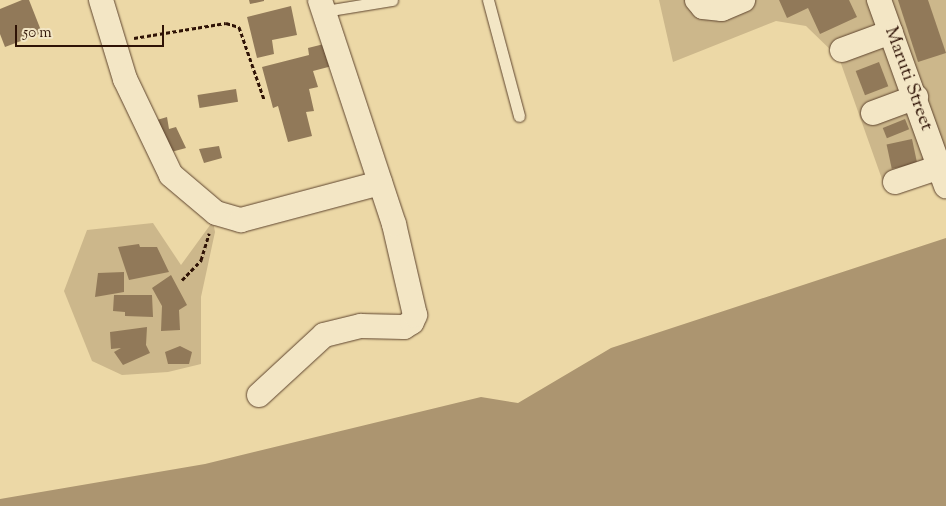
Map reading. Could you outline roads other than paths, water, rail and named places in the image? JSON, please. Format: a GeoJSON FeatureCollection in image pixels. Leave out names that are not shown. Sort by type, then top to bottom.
{"type":"FeatureCollection","features":[{"type":"Feature","properties":{"kind":"street"},"geometry":{"type":"LineString","coordinates":[[101,0],[125,79],[171,175],[216,213],[241,220],[380,183]]}},
{"type":"Feature","properties":{"kind":"street"},"geometry":{"type":"LineString","coordinates":[[697,0],[703,7],[722,9],[743,0]]}},
{"type":"Feature","properties":{"kind":"street","name":"Maruti Street"},"geometry":{"type":"LineString","coordinates":[[879,0],[916,97],[943,176]]}},
{"type":"Feature","properties":{"kind":"street"},"geometry":{"type":"LineString","coordinates":[[259,394],[324,335],[361,326],[404,327],[412,322],[415,315],[398,242],[322,6]]}},
{"type":"Feature","properties":{"kind":"street"},"geometry":{"type":"LineString","coordinates":[[842,50],[891,32]]}},
{"type":"Feature","properties":{"kind":"street"},"geometry":{"type":"LineString","coordinates":[[873,113],[916,97]]}},
{"type":"Feature","properties":{"kind":"street"},"geometry":{"type":"LineString","coordinates":[[895,182],[943,176]]}},
{"type":"Feature","properties":{"kind":"lane"},"geometry":{"type":"LineString","coordinates":[[322,6],[392,0]]}},
{"type":"Feature","properties":{"kind":"lane"},"geometry":{"type":"LineString","coordinates":[[488,0],[519,116]]}}]}
